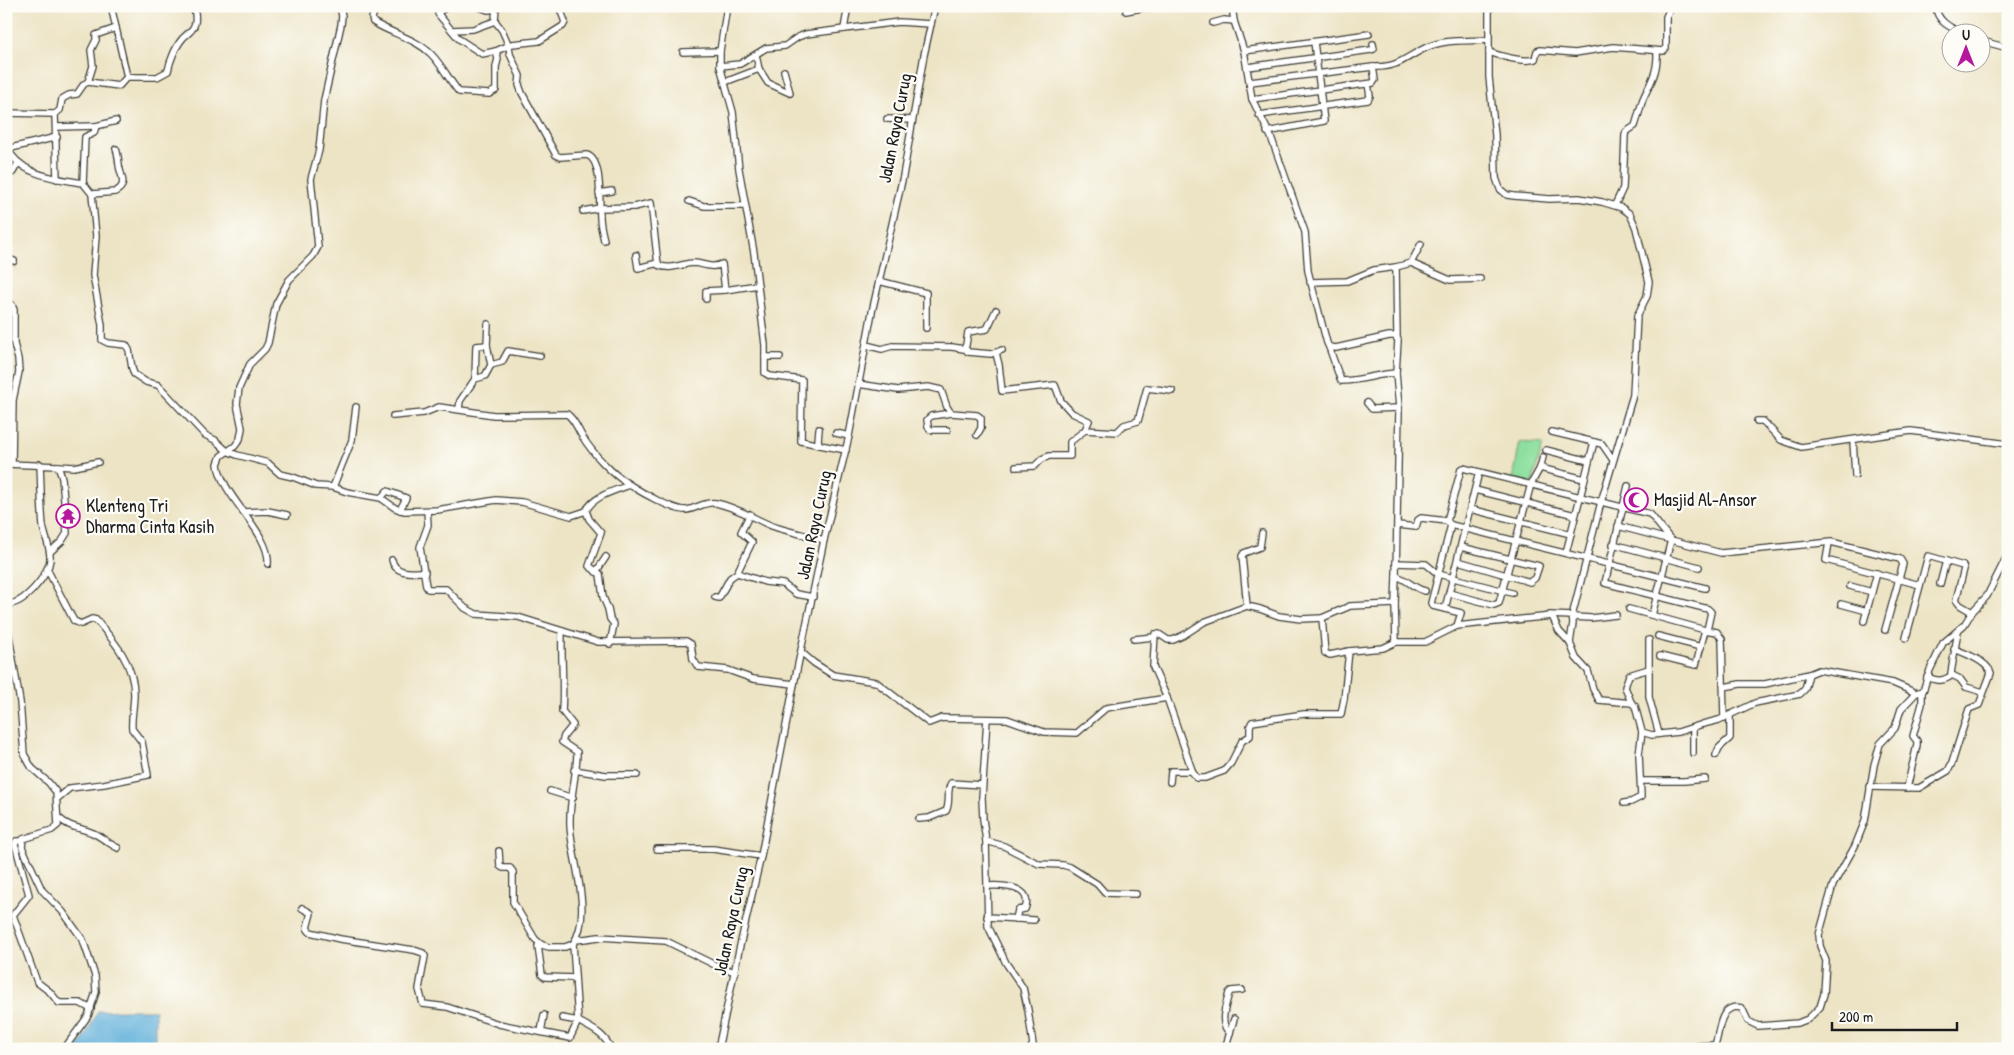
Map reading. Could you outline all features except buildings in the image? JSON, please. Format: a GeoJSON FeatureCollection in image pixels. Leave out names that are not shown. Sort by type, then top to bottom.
{"type":"FeatureCollection","features":[{"type":"Feature","properties":{"kind":"street"},"geometry":{"type":"LineString","coordinates":[[111,6],[127,77]]}},
{"type":"Feature","properties":{"kind":"street"},"geometry":{"type":"LineString","coordinates":[[88,82],[119,86],[127,77],[157,77],[168,71],[170,61],[176,50],[194,27],[196,20],[194,6]]}},
{"type":"Feature","properties":{"kind":"street"},"geometry":{"type":"LineString","coordinates":[[268,564],[265,548],[218,468],[219,458],[234,446],[242,434],[237,395],[246,371],[268,343],[276,304],[281,292],[296,271],[313,256],[318,247],[311,179],[318,150],[324,100],[341,25],[340,6]]}},
{"type":"Feature","properties":{"kind":"street"},"geometry":{"type":"LineString","coordinates":[[376,6],[372,18],[373,22],[407,38],[430,53],[461,93],[489,94],[495,92],[498,62],[496,51]]}},
{"type":"Feature","properties":{"kind":"street"},"geometry":{"type":"LineString","coordinates":[[448,6],[438,14],[464,43],[480,54],[496,51],[509,44],[539,42],[565,24],[559,6]]}},
{"type":"Feature","properties":{"kind":"street"},"geometry":{"type":"LineString","coordinates":[[477,6],[488,10],[495,8],[495,21],[509,44],[511,57],[520,76],[518,85],[556,155],[560,157],[591,156],[598,169],[604,240]]}},
{"type":"Feature","properties":{"kind":"street"},"geometry":{"type":"LineString","coordinates":[[727,6],[720,51],[720,66],[733,112],[745,206],[758,285],[765,345],[764,368],[767,375],[802,380],[801,441],[846,450]]}},
{"type":"Feature","properties":{"kind":"street"},"geometry":{"type":"LineString","coordinates":[[844,29],[848,6]]}},
{"type":"Feature","properties":{"kind":"street","name":"Jalan Raya Curug"},"geometry":{"type":"LineString","coordinates":[[718,1049],[761,856],[824,540],[849,436],[879,281],[903,176],[912,120],[935,6]]}},
{"type":"Feature","properties":{"kind":"street"},"geometry":{"type":"LineString","coordinates":[[1126,11],[1151,6]]}},
{"type":"Feature","properties":{"kind":"street"},"geometry":{"type":"LineString","coordinates":[[1232,6],[1234,21],[1248,67],[1252,99],[1268,132],[1305,232],[1310,282],[1341,380],[1359,381],[1372,376],[1396,373]]}},
{"type":"Feature","properties":{"kind":"street"},"geometry":{"type":"LineString","coordinates":[[1489,6],[1488,40],[1496,178],[1502,192],[1514,196],[1542,199],[1579,198],[1615,205],[1626,211],[1634,222],[1643,251],[1649,282],[1647,296],[1637,316],[1633,395],[1601,502],[1573,617],[1570,643]]}},
{"type":"Feature","properties":{"kind":"street"},"geometry":{"type":"LineString","coordinates":[[1489,52],[1530,61],[1535,59],[1537,51],[1540,50],[1579,53],[1613,47],[1663,51],[1666,48],[1666,18],[1671,6]]}},
{"type":"Feature","properties":{"kind":"street"},"geometry":{"type":"LineString","coordinates":[[1936,6],[1940,19],[1945,22]]}},
{"type":"Feature","properties":{"kind":"street"},"geometry":{"type":"LineString","coordinates":[[1213,23],[1224,20],[1234,21]]}},
{"type":"Feature","properties":{"kind":"street"},"geometry":{"type":"LineString","coordinates":[[452,30],[473,29],[495,21]]}},
{"type":"Feature","properties":{"kind":"street"},"geometry":{"type":"LineString","coordinates":[[720,66],[740,64],[769,48],[786,46],[802,35],[899,22],[931,24]]}},
{"type":"Feature","properties":{"kind":"street"},"geometry":{"type":"LineString","coordinates":[[6,113],[55,114],[60,110],[62,99],[69,95],[77,94],[84,84],[88,82],[93,66],[91,50],[96,35],[116,28]]}},
{"type":"Feature","properties":{"kind":"street"},"geometry":{"type":"LineString","coordinates":[[1244,51],[1369,34]]}},
{"type":"Feature","properties":{"kind":"street"},"geometry":{"type":"LineString","coordinates":[[1250,82],[1384,67],[1397,64],[1436,44],[1453,41],[1488,40]]}},
{"type":"Feature","properties":{"kind":"street"},"geometry":{"type":"LineString","coordinates":[[1268,132],[1324,122],[1314,42]]}},
{"type":"Feature","properties":{"kind":"street"},"geometry":{"type":"LineString","coordinates":[[1248,67],[1372,50],[1374,49],[1374,44]]}},
{"type":"Feature","properties":{"kind":"street"},"geometry":{"type":"LineString","coordinates":[[1992,44],[2008,48]]}},
{"type":"Feature","properties":{"kind":"street"},"geometry":{"type":"LineString","coordinates":[[683,52],[720,51]]}},
{"type":"Feature","properties":{"kind":"street"},"geometry":{"type":"LineString","coordinates":[[1615,205],[1623,188],[1625,133],[1635,126],[1642,102],[1656,72],[1657,51]]}},
{"type":"Feature","properties":{"kind":"street"},"geometry":{"type":"LineString","coordinates":[[756,55],[759,69],[768,83],[790,93],[784,71]]}},
{"type":"Feature","properties":{"kind":"street"},"geometry":{"type":"LineString","coordinates":[[1252,99],[1368,84],[1375,81],[1373,67]]}},
{"type":"Feature","properties":{"kind":"street"},"geometry":{"type":"LineString","coordinates":[[725,82],[759,69]]}},
{"type":"Feature","properties":{"kind":"street"},"geometry":{"type":"LineString","coordinates":[[1259,115],[1368,100],[1370,96],[1368,84]]}},
{"type":"Feature","properties":{"kind":"street"},"geometry":{"type":"LineString","coordinates":[[55,114],[57,127],[57,178]]}},
{"type":"Feature","properties":{"kind":"street"},"geometry":{"type":"LineString","coordinates":[[887,119],[912,120]]}},
{"type":"Feature","properties":{"kind":"street"},"geometry":{"type":"LineString","coordinates":[[57,127],[96,126],[116,121]]}},
{"type":"Feature","properties":{"kind":"street"},"geometry":{"type":"LineString","coordinates":[[82,183],[84,141],[86,136],[94,133],[96,126]]}},
{"type":"Feature","properties":{"kind":"street"},"geometry":{"type":"LineString","coordinates":[[57,136],[7,148],[18,164],[27,169],[82,183],[92,194],[96,236],[93,275],[99,303],[102,340],[108,343],[126,345],[130,350],[134,374],[146,382],[158,385],[202,431],[227,451],[242,457],[265,462],[280,474],[316,486],[333,487],[347,492],[381,498],[400,510],[428,511],[496,500],[522,502],[571,516],[586,511],[587,507],[602,496],[630,485]]}},
{"type":"Feature","properties":{"kind":"street"},"geometry":{"type":"LineString","coordinates":[[92,194],[115,192],[123,184],[124,178],[116,149]]}},
{"type":"Feature","properties":{"kind":"street"},"geometry":{"type":"LineString","coordinates":[[6,177],[13,172],[18,164]]}},
{"type":"Feature","properties":{"kind":"street"},"geometry":{"type":"LineString","coordinates":[[599,193],[612,191]]}},
{"type":"Feature","properties":{"kind":"street"},"geometry":{"type":"LineString","coordinates":[[689,201],[704,206],[745,206]]}},
{"type":"Feature","properties":{"kind":"street"},"geometry":{"type":"LineString","coordinates":[[583,211],[652,204],[658,264]]}},
{"type":"Feature","properties":{"kind":"street"},"geometry":{"type":"LineString","coordinates":[[1411,263],[1421,244]]}},
{"type":"Feature","properties":{"kind":"street"},"geometry":{"type":"LineString","coordinates":[[636,255],[638,268],[658,264],[667,267],[695,263],[712,267],[722,264],[725,290]]}},
{"type":"Feature","properties":{"kind":"street"},"geometry":{"type":"LineString","coordinates":[[6,258],[14,260]]}},
{"type":"Feature","properties":{"kind":"street"},"geometry":{"type":"LineString","coordinates":[[1310,282],[1347,281],[1374,270],[1411,263],[1450,280],[1480,279]]}},
{"type":"Feature","properties":{"kind":"street"},"geometry":{"type":"LineString","coordinates":[[1396,267],[1397,338],[1399,343],[1396,373],[1399,408],[1396,642]]}},
{"type":"Feature","properties":{"kind":"street"},"geometry":{"type":"LineString","coordinates":[[879,281],[926,293],[926,328]]}},
{"type":"Feature","properties":{"kind":"street"},"geometry":{"type":"LineString","coordinates":[[706,299],[706,292],[758,285]]}},
{"type":"Feature","properties":{"kind":"street"},"geometry":{"type":"LineString","coordinates":[[6,300],[12,305],[14,310],[14,344],[19,366],[18,380],[12,400],[9,464],[74,467],[98,462]]}},
{"type":"Feature","properties":{"kind":"street"},"geometry":{"type":"LineString","coordinates":[[965,348],[968,332],[987,329],[996,310]]}},
{"type":"Feature","properties":{"kind":"street"},"geometry":{"type":"LineString","coordinates":[[475,379],[485,376],[491,365],[488,345],[488,324]]}},
{"type":"Feature","properties":{"kind":"street"},"geometry":{"type":"LineString","coordinates":[[1329,347],[1336,348],[1382,337],[1397,338]]}},
{"type":"Feature","properties":{"kind":"street"},"geometry":{"type":"LineString","coordinates":[[459,409],[460,401],[475,379],[476,347],[477,345],[488,345]]}},
{"type":"Feature","properties":{"kind":"street"},"geometry":{"type":"LineString","coordinates":[[866,345],[881,349],[892,346],[965,348],[968,352],[999,352],[1002,391],[1055,385],[1061,401],[1072,414],[1088,420],[1086,430]]}},
{"type":"Feature","properties":{"kind":"street"},"geometry":{"type":"LineString","coordinates":[[491,365],[502,362],[508,351],[540,356]]}},
{"type":"Feature","properties":{"kind":"street"},"geometry":{"type":"LineString","coordinates":[[765,357],[780,357]]}},
{"type":"Feature","properties":{"kind":"street"},"geometry":{"type":"LineString","coordinates":[[858,384],[898,390],[928,387],[939,389],[944,392],[947,408],[951,413]]}},
{"type":"Feature","properties":{"kind":"street"},"geometry":{"type":"LineString","coordinates":[[1016,467],[1035,466],[1042,459],[1049,456],[1070,456],[1070,442],[1086,430],[1118,432],[1124,425],[1138,421],[1147,388],[1172,390]]}},
{"type":"Feature","properties":{"kind":"street"},"geometry":{"type":"LineString","coordinates":[[1366,403],[1372,410],[1399,408]]}},
{"type":"Feature","properties":{"kind":"street"},"geometry":{"type":"LineString","coordinates":[[333,487],[352,440],[356,406]]}},
{"type":"Feature","properties":{"kind":"street"},"geometry":{"type":"LineString","coordinates":[[393,416],[424,413],[439,408],[459,409],[494,415],[567,414],[575,422],[582,437],[593,450],[630,485],[677,509],[688,510],[704,504],[715,503],[750,514],[772,525],[824,540]]}},
{"type":"Feature","properties":{"kind":"street"},"geometry":{"type":"LineString","coordinates":[[947,430],[930,430],[927,420],[931,416],[951,413],[980,416],[981,428],[977,435]]}},
{"type":"Feature","properties":{"kind":"street"},"geometry":{"type":"LineString","coordinates":[[1757,421],[1763,421],[1781,440],[1797,446],[1911,431],[2008,444]]}},
{"type":"Feature","properties":{"kind":"street"},"geometry":{"type":"LineString","coordinates":[[819,429],[818,441],[820,444]]}},
{"type":"Feature","properties":{"kind":"street"},"geometry":{"type":"LineString","coordinates":[[1552,432],[1604,445],[1613,460]]}},
{"type":"Feature","properties":{"kind":"street"},"geometry":{"type":"LineString","coordinates":[[836,433],[849,436]]}},
{"type":"Feature","properties":{"kind":"street"},"geometry":{"type":"LineString","coordinates":[[1853,440],[1855,476]]}},
{"type":"Feature","properties":{"kind":"street"},"geometry":{"type":"LineString","coordinates":[[1566,554],[1594,442]]}},
{"type":"Feature","properties":{"kind":"street"},"geometry":{"type":"LineString","coordinates":[[1546,450],[1589,461]]}},
{"type":"Feature","properties":{"kind":"street"},"geometry":{"type":"LineString","coordinates":[[1449,593],[1494,605],[1500,602],[1530,484],[1540,468],[1542,456]]}},
{"type":"Feature","properties":{"kind":"street"},"geometry":{"type":"LineString","coordinates":[[6,604],[15,604],[26,596],[47,569],[50,552],[44,526],[40,464]]}},
{"type":"Feature","properties":{"kind":"street"},"geometry":{"type":"LineString","coordinates":[[50,552],[67,534],[62,478],[58,466]]}},
{"type":"Feature","properties":{"kind":"street"},"geometry":{"type":"LineString","coordinates":[[1457,626],[1462,614],[1433,606],[1431,603],[1461,469],[1464,468],[1650,514],[1670,540],[1667,559],[1652,615]]}},
{"type":"Feature","properties":{"kind":"street"},"geometry":{"type":"LineString","coordinates":[[1540,468],[1584,479]]}},
{"type":"Feature","properties":{"kind":"street"},"geometry":{"type":"LineString","coordinates":[[1445,609],[1479,472]]}},
{"type":"Feature","properties":{"kind":"street"},"geometry":{"type":"LineString","coordinates":[[1628,486],[1624,508],[1604,580],[1606,584],[1710,610],[1711,612],[1696,665],[1660,656]]}},
{"type":"Feature","properties":{"kind":"street"},"geometry":{"type":"LineString","coordinates":[[1474,490],[1575,515]]}},
{"type":"Feature","properties":{"kind":"street"},"geometry":{"type":"LineString","coordinates":[[381,498],[386,491],[406,498],[400,510]]}},
{"type":"Feature","properties":{"kind":"street"},"geometry":{"type":"LineString","coordinates":[[1470,508],[1571,534]]}},
{"type":"Feature","properties":{"kind":"street"},"geometry":{"type":"LineString","coordinates":[[243,512],[268,511],[287,515]]}},
{"type":"Feature","properties":{"kind":"street"},"geometry":{"type":"LineString","coordinates":[[428,511],[428,525],[420,547],[427,588],[446,590],[472,612],[486,616],[518,617],[593,641],[610,644],[686,641],[691,644],[693,659],[698,668],[728,670],[753,679],[794,684]]}},
{"type":"Feature","properties":{"kind":"street"},"geometry":{"type":"LineString","coordinates":[[586,511],[589,519],[601,533],[589,566],[600,574],[603,597],[610,619],[614,624],[610,644]]}},
{"type":"Feature","properties":{"kind":"street"},"geometry":{"type":"LineString","coordinates":[[715,597],[720,598],[730,578],[737,573],[752,542],[741,532],[750,514]]}},
{"type":"Feature","properties":{"kind":"street"},"geometry":{"type":"LineString","coordinates":[[1398,525],[1417,527],[1418,520],[1421,518],[1449,523],[1515,542],[1608,563],[1704,588]]}},
{"type":"Feature","properties":{"kind":"street"},"geometry":{"type":"LineString","coordinates":[[1618,526],[1726,553],[1829,543],[1900,560],[1903,564],[1885,630]]}},
{"type":"Feature","properties":{"kind":"street"},"geometry":{"type":"LineString","coordinates":[[1247,606],[1242,556],[1244,552],[1260,547],[1262,533]]}},
{"type":"Feature","properties":{"kind":"street"},"geometry":{"type":"LineString","coordinates":[[1829,543],[1826,560],[1920,585]]}},
{"type":"Feature","properties":{"kind":"street"},"geometry":{"type":"LineString","coordinates":[[1613,544],[1699,567]]}},
{"type":"Feature","properties":{"kind":"street"},"geometry":{"type":"LineString","coordinates":[[1458,562],[1533,581],[1539,566],[1461,547]]}},
{"type":"Feature","properties":{"kind":"street"},"geometry":{"type":"LineString","coordinates":[[1694,1049],[1698,1046],[1715,1045],[1722,1018],[1729,1011],[1737,1007],[1742,1008],[1748,1021],[1758,1026],[1798,1023],[1808,1019],[1820,1007],[1824,994],[1826,961],[1820,946],[1819,935],[1833,885],[1859,838],[1865,821],[1874,765],[1880,744],[1895,728],[1900,709],[1919,693],[1943,643],[1964,625],[1972,612],[1988,596],[2008,554]]}},
{"type":"Feature","properties":{"kind":"street"},"geometry":{"type":"LineString","coordinates":[[1906,638],[1928,556],[1961,564],[1964,567],[1956,600],[1960,605],[1972,612]]}},
{"type":"Feature","properties":{"kind":"street"},"geometry":{"type":"LineString","coordinates":[[596,572],[606,557]]}},
{"type":"Feature","properties":{"kind":"street"},"geometry":{"type":"LineString","coordinates":[[392,560],[393,566],[396,569],[425,572]]}},
{"type":"Feature","properties":{"kind":"street"},"geometry":{"type":"LineString","coordinates":[[1940,584],[1946,560]]}},
{"type":"Feature","properties":{"kind":"street"},"geometry":{"type":"LineString","coordinates":[[1396,563],[1426,564],[1438,574],[1512,593]]}},
{"type":"Feature","properties":{"kind":"street"},"geometry":{"type":"LineString","coordinates":[[47,569],[74,621],[81,624],[92,619],[96,620],[126,660],[134,691],[132,729],[142,742],[148,774],[148,777],[70,788],[64,791],[58,798]]}},
{"type":"Feature","properties":{"kind":"street"},"geometry":{"type":"LineString","coordinates":[[737,573],[764,582],[783,584],[796,594],[813,597]]}},
{"type":"Feature","properties":{"kind":"street"},"geometry":{"type":"LineString","coordinates":[[1864,621],[1877,574]]}},
{"type":"Feature","properties":{"kind":"street"},"geometry":{"type":"LineString","coordinates":[[1396,576],[1404,579],[1414,588],[1425,591]]}},
{"type":"Feature","properties":{"kind":"street"},"geometry":{"type":"LineString","coordinates":[[1850,586],[1872,592]]}},
{"type":"Feature","properties":{"kind":"street"},"geometry":{"type":"LineString","coordinates":[[1134,639],[1154,637],[1157,634],[1168,640],[1176,639],[1204,622],[1247,606],[1287,618],[1322,618],[1350,606],[1395,604]]}},
{"type":"Feature","properties":{"kind":"street"},"geometry":{"type":"LineString","coordinates":[[1842,604],[1867,611]]}},
{"type":"Feature","properties":{"kind":"street"},"geometry":{"type":"LineString","coordinates":[[1628,609],[1717,632],[1721,636],[1730,738],[1719,748],[1716,755]]}},
{"type":"Feature","properties":{"kind":"street"},"geometry":{"type":"LineString","coordinates":[[1322,618],[1324,652],[1326,655],[1383,648],[1396,642],[1425,642],[1457,626],[1550,615],[1592,618],[1616,615]]}},
{"type":"Feature","properties":{"kind":"street"},"geometry":{"type":"LineString","coordinates":[[1550,615],[1570,643],[1576,658],[1588,671],[1593,690],[1599,700],[1631,702]]}},
{"type":"Feature","properties":{"kind":"street"},"geometry":{"type":"LineString","coordinates":[[6,618],[20,702],[24,754],[32,768],[52,786],[58,798],[59,818],[56,828],[22,841],[16,841],[29,895],[14,912],[13,916],[39,985],[50,992],[58,1004],[80,1003],[91,1009]]}},
{"type":"Feature","properties":{"kind":"street"},"geometry":{"type":"LineString","coordinates":[[1959,630],[1950,673],[1961,680],[1966,687],[1983,692]]}},
{"type":"Feature","properties":{"kind":"street"},"geometry":{"type":"LineString","coordinates":[[302,908],[311,913],[307,928],[310,932],[423,953],[425,956],[419,988],[423,1004],[447,1007],[499,1024],[570,1038],[578,1021],[574,942],[580,922],[581,893],[570,823],[576,750],[564,745],[562,742],[564,736],[573,726],[562,711],[564,692],[561,649],[562,631]]}},
{"type":"Feature","properties":{"kind":"street"},"geometry":{"type":"LineString","coordinates":[[1658,636],[1701,647]]}},
{"type":"Feature","properties":{"kind":"street"},"geometry":{"type":"LineString","coordinates":[[1154,637],[1153,667],[1167,698],[1192,771],[1195,776],[1201,779],[1224,771],[1238,752],[1242,741],[1250,736],[1250,724],[1254,721],[1304,714],[1340,714],[1345,692],[1349,651]]}},
{"type":"Feature","properties":{"kind":"street"},"geometry":{"type":"LineString","coordinates":[[1649,640],[1649,697],[1658,734]]}},
{"type":"Feature","properties":{"kind":"street"},"geometry":{"type":"LineString","coordinates":[[1870,787],[1922,787],[1950,768],[1969,709],[1978,706],[1990,679],[1989,668],[1966,653],[1954,649]]}},
{"type":"Feature","properties":{"kind":"street"},"geometry":{"type":"LineString","coordinates":[[801,652],[833,675],[876,682],[928,723],[933,723],[942,718],[1009,719],[1044,732],[1078,733],[1106,708],[1167,698]]}},
{"type":"Feature","properties":{"kind":"street"},"geometry":{"type":"LineString","coordinates":[[1624,803],[1641,797],[1639,754],[1642,732],[1635,706],[1631,702],[1625,688],[1629,675],[1648,670]]}},
{"type":"Feature","properties":{"kind":"street"},"geometry":{"type":"LineString","coordinates":[[1724,687],[1740,684],[1765,684],[1819,670],[1893,683],[1919,693]]}},
{"type":"Feature","properties":{"kind":"street"},"geometry":{"type":"LineString","coordinates":[[1642,732],[1658,734],[1693,728],[1727,717],[1756,703],[1800,694],[1805,689],[1809,674]]}},
{"type":"Feature","properties":{"kind":"street"},"geometry":{"type":"LineString","coordinates":[[1927,677],[1945,681],[1952,676]]}},
{"type":"Feature","properties":{"kind":"street"},"geometry":{"type":"LineString","coordinates":[[1907,788],[1917,744],[1913,734],[1922,704],[1919,693]]}},
{"type":"Feature","properties":{"kind":"street"},"geometry":{"type":"LineString","coordinates":[[987,719],[982,785],[982,819],[986,841],[988,926],[1006,963],[1023,988],[1032,1036],[1033,1045],[1030,1049]]}},
{"type":"Feature","properties":{"kind":"street"},"geometry":{"type":"LineString","coordinates":[[1693,728],[1693,753]]}},
{"type":"Feature","properties":{"kind":"street"},"geometry":{"type":"LineString","coordinates":[[574,770],[606,775],[637,774]]}},
{"type":"Feature","properties":{"kind":"street"},"geometry":{"type":"LineString","coordinates":[[1170,782],[1171,771],[1192,771]]}},
{"type":"Feature","properties":{"kind":"street"},"geometry":{"type":"LineString","coordinates":[[1641,780],[1684,781],[1705,779]]}},
{"type":"Feature","properties":{"kind":"street"},"geometry":{"type":"LineString","coordinates":[[919,820],[946,811],[951,783],[982,785]]}},
{"type":"Feature","properties":{"kind":"street"},"geometry":{"type":"LineString","coordinates":[[550,791],[573,798]]}},
{"type":"Feature","properties":{"kind":"street"},"geometry":{"type":"LineString","coordinates":[[59,818],[74,828],[93,833],[104,842],[118,848]]}},
{"type":"Feature","properties":{"kind":"street"},"geometry":{"type":"LineString","coordinates":[[22,841],[23,850],[40,886],[83,940],[96,976],[96,992],[91,1009],[82,1026],[64,1049]]}},
{"type":"Feature","properties":{"kind":"street"},"geometry":{"type":"LineString","coordinates":[[986,841],[1004,846],[1039,864],[1070,867],[1097,884],[1105,893],[1136,894]]}},
{"type":"Feature","properties":{"kind":"street"},"geometry":{"type":"LineString","coordinates":[[657,849],[713,849],[761,856]]}},
{"type":"Feature","properties":{"kind":"street"},"geometry":{"type":"LineString","coordinates":[[499,851],[500,866],[510,868],[513,872],[513,902],[534,939],[542,945],[565,947],[574,942],[599,937],[666,941],[715,966],[735,972]]}},
{"type":"Feature","properties":{"kind":"street"},"geometry":{"type":"LineString","coordinates":[[987,886],[1016,889],[1026,895],[1027,906],[1025,909],[1018,910],[1016,919]]}},
{"type":"Feature","properties":{"kind":"street"},"geometry":{"type":"LineString","coordinates":[[987,917],[1034,920]]}},
{"type":"Feature","properties":{"kind":"street"},"geometry":{"type":"LineString","coordinates":[[542,945],[538,946],[542,975],[545,977],[575,978]]}},
{"type":"Feature","properties":{"kind":"street"},"geometry":{"type":"LineString","coordinates":[[1230,1033],[1224,1025],[1228,996],[1231,991],[1242,990]]}},
{"type":"Feature","properties":{"kind":"street"},"geometry":{"type":"LineString","coordinates":[[541,1032],[544,1015]]}},
{"type":"Feature","properties":{"kind":"street"},"geometry":{"type":"LineString","coordinates":[[562,1018],[578,1021],[600,1033],[607,1040],[610,1049]]}},
{"type":"Feature","properties":{"kind":"street"},"geometry":{"type":"LineString","coordinates":[[1225,1049],[1234,1019]]}},
{"type":"Feature","properties":{"kind":"green space"},"geometry":{"type":"Polygon","coordinates":[[[1520,442],[1543,444],[1532,484],[1513,479],[1520,442]]]}},
{"type":"Feature","properties":{"kind":"water"},"geometry":{"type":"Polygon","coordinates":[[[155,1010],[155,1049],[74,1049],[82,1042],[98,1011],[155,1010]]]}},
{"type":"Feature","properties":{"kind":"place","name":"Masjid Al-Ansor"},"geometry":{"type":"Point","coordinates":[1636,500]}},
{"type":"Feature","properties":{"kind":"place","name":"Klenteng Tri Dharma Cinta Kasih"},"geometry":{"type":"Point","coordinates":[68,516]}}]}
